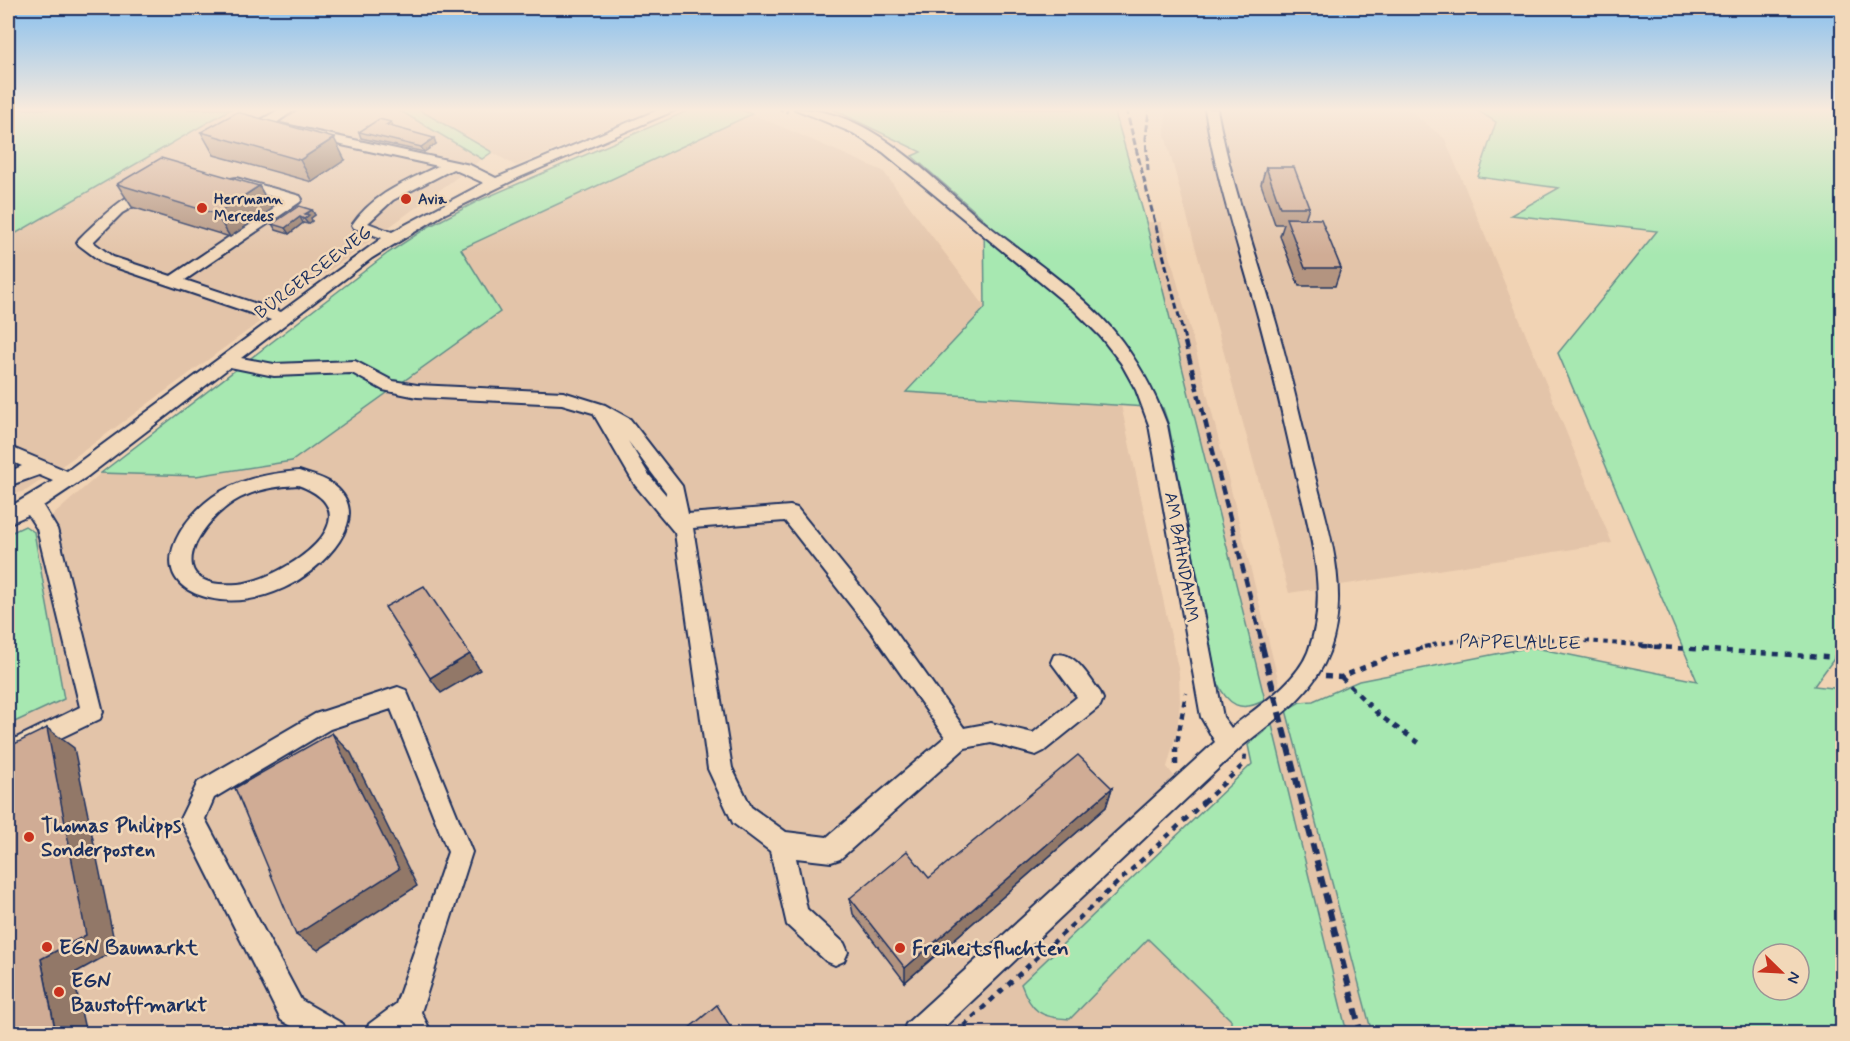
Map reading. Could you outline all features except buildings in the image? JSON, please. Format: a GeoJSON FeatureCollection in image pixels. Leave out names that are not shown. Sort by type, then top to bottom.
{"type":"FeatureCollection","features":[{"type":"Feature","properties":{"kind":"street"},"geometry":{"type":"LineString","coordinates":[[417,158],[451,165],[484,176],[495,183]]}},
{"type":"Feature","properties":{"kind":"street","name":"BÜRGERSEEWEG"},"geometry":{"type":"LineString","coordinates":[[8,517],[68,480],[393,237],[449,204],[556,158]]}},
{"type":"Feature","properties":{"kind":"street","name":"AM BAHNDAMM"},"geometry":{"type":"LineString","coordinates":[[900,158],[967,216],[1084,308],[1115,341],[1138,375],[1158,425],[1212,717],[1216,728],[1230,743]]}},
{"type":"Feature","properties":{"kind":"street"},"geometry":{"type":"LineString","coordinates":[[916,1034],[1230,743],[1277,703],[1306,674],[1319,651],[1325,626],[1328,594],[1323,551],[1271,332],[1221,158]]}},
{"type":"Feature","properties":{"kind":"street"},"geometry":{"type":"LineString","coordinates":[[393,237],[358,225],[366,212],[391,196],[451,165]]}},
{"type":"Feature","properties":{"kind":"street"},"geometry":{"type":"LineString","coordinates":[[174,281],[295,199],[220,177]]}},
{"type":"Feature","properties":{"kind":"street"},"geometry":{"type":"LineString","coordinates":[[167,180],[117,210],[84,242],[108,260],[283,318]]}},
{"type":"Feature","properties":{"kind":"street"},"geometry":{"type":"LineString","coordinates":[[226,361],[274,370],[355,367],[389,386],[417,391],[563,398],[599,409],[642,480],[686,531],[720,769],[742,815],[781,844],[831,850],[959,739],[991,733],[1036,744],[1092,699],[1062,662]]}},
{"type":"Feature","properties":{"kind":"street"},"geometry":{"type":"LineString","coordinates":[[8,452],[68,480]]}},
{"type":"Feature","properties":{"kind":"street"},"geometry":{"type":"LineString","coordinates":[[8,479],[40,467]]}},
{"type":"Feature","properties":{"kind":"street"},"geometry":{"type":"LineString","coordinates":[[299,478],[319,483],[333,493],[340,507],[338,524],[329,543],[311,562],[288,577],[260,588],[233,593],[209,591],[190,582],[181,568],[180,550],[189,531],[204,513],[218,502],[250,486],[275,479],[299,478]]}},
{"type":"Feature","properties":{"kind":"street"},"geometry":{"type":"LineString","coordinates":[[8,753],[92,712],[47,529],[39,514],[30,505]]}},
{"type":"Feature","properties":{"kind":"street"},"geometry":{"type":"LineString","coordinates":[[680,522],[790,513],[868,608],[959,739]]}},
{"type":"Feature","properties":{"kind":"street"},"geometry":{"type":"LineString","coordinates":[[333,1034],[291,1010],[192,819],[206,790],[323,721],[398,697],[460,852],[413,1023],[379,1034]]}},
{"type":"Feature","properties":{"kind":"street"},"geometry":{"type":"LineString","coordinates":[[781,844],[796,916],[835,952]]}},
{"type":"Feature","properties":{"kind":"path","name":"PAPPELALLEE"},"geometry":{"type":"LineString","coordinates":[[1306,674],[1341,677],[1388,657],[1449,641],[1526,639],[1842,658]]}},
{"type":"Feature","properties":{"kind":"path"},"geometry":{"type":"LineString","coordinates":[[1341,677],[1374,711],[1424,746]]}},
{"type":"Feature","properties":{"kind":"path"},"geometry":{"type":"LineString","coordinates":[[955,1034],[1203,803],[1176,765],[1174,756],[1184,711],[1185,687]]}},
{"type":"Feature","properties":{"kind":"shaded area"},"geometry":{"type":"Polygon","coordinates":[[[147,158],[482,159],[86,449],[27,490],[8,497],[8,238],[147,158]]]}},
{"type":"Feature","properties":{"kind":"shaded area"},"geometry":{"type":"Polygon","coordinates":[[[502,158],[536,158],[516,166],[502,158]]]}},
{"type":"Feature","properties":{"kind":"shaded area"},"geometry":{"type":"Polygon","coordinates":[[[658,158],[852,158],[883,171],[986,308],[906,392],[1121,405],[1179,673],[1180,703],[1177,731],[1167,767],[1174,776],[1078,870],[1109,900],[1021,984],[1070,1019],[1148,938],[1231,1020],[1231,1033],[8,1033],[8,725],[64,699],[34,532],[101,473],[196,476],[460,249],[658,158]]]}},
{"type":"Feature","properties":{"kind":"shaded area"},"geometry":{"type":"Polygon","coordinates":[[[1171,158],[1453,158],[1612,543],[1289,593],[1171,158]]]}},
{"type":"Feature","properties":{"kind":"shaded area"},"geometry":{"type":"Polygon","coordinates":[[[1146,222],[1161,222],[1205,385],[1279,683],[1372,1033],[1347,1033],[1146,222]]]}},
{"type":"Feature","properties":{"kind":"green space"},"geometry":{"type":"Polygon","coordinates":[[[8,158],[147,158],[8,238],[8,158]]]}},
{"type":"Feature","properties":{"kind":"green space"},"geometry":{"type":"Polygon","coordinates":[[[579,158],[658,158],[461,249],[500,312],[292,461],[196,476],[101,473],[388,253],[428,227],[478,201],[579,158]]]}},
{"type":"Feature","properties":{"kind":"green space"},"geometry":{"type":"Polygon","coordinates":[[[914,158],[1128,158],[1146,222],[1265,700],[1249,706],[1236,705],[1226,697],[1217,682],[1169,426],[1163,408],[906,392],[985,308],[984,219],[914,158]]]}},
{"type":"Feature","properties":{"kind":"green space"},"geometry":{"type":"Polygon","coordinates":[[[1484,158],[1842,158],[1842,648],[1814,686],[1842,689],[1842,1033],[1372,1033],[1286,710],[1300,702],[1313,701],[1359,681],[1531,647],[1697,681],[1558,353],[1657,231],[1511,215],[1559,188],[1478,177],[1484,158]]]}},
{"type":"Feature","properties":{"kind":"green space"},"geometry":{"type":"Polygon","coordinates":[[[25,526],[34,532],[64,699],[8,725],[8,534],[25,526]]]}},
{"type":"Feature","properties":{"kind":"green space"},"geometry":{"type":"Polygon","coordinates":[[[1272,725],[1347,1033],[1231,1033],[1231,1020],[1148,939],[1070,1019],[1044,1015],[1033,1007],[1021,984],[1252,764],[1248,745],[1272,725]]]}},
{"type":"Feature","properties":{"kind":"railway"},"geometry":{"type":"LineString","coordinates":[[1138,158],[1186,344]]}},
{"type":"Feature","properties":{"kind":"railway"},"geometry":{"type":"LineString","coordinates":[[1147,158],[1148,171]]}},
{"type":"Feature","properties":{"kind":"railway"},"geometry":{"type":"LineString","coordinates":[[1185,342],[1263,647]]}},
{"type":"Feature","properties":{"kind":"railway"},"geometry":{"type":"LineString","coordinates":[[1262,646],[1361,1034]]}},
{"type":"Feature","properties":{"kind":"place","name":"Avia"},"geometry":{"type":"Point","coordinates":[406,199]}},
{"type":"Feature","properties":{"kind":"place","name":"Herrmann Mercedes"},"geometry":{"type":"Point","coordinates":[202,208]}},
{"type":"Feature","properties":{"kind":"place","name":"Thomas Philipps Sonderposten"},"geometry":{"type":"Point","coordinates":[29,837]}},
{"type":"Feature","properties":{"kind":"place","name":"EGN Baumarkt"},"geometry":{"type":"Point","coordinates":[47,947]}},
{"type":"Feature","properties":{"kind":"place","name":"Freiheitsfluchten"},"geometry":{"type":"Point","coordinates":[900,948]}},
{"type":"Feature","properties":{"kind":"place","name":"EGN Baustoffmarkt"},"geometry":{"type":"Point","coordinates":[59,992]}}]}
